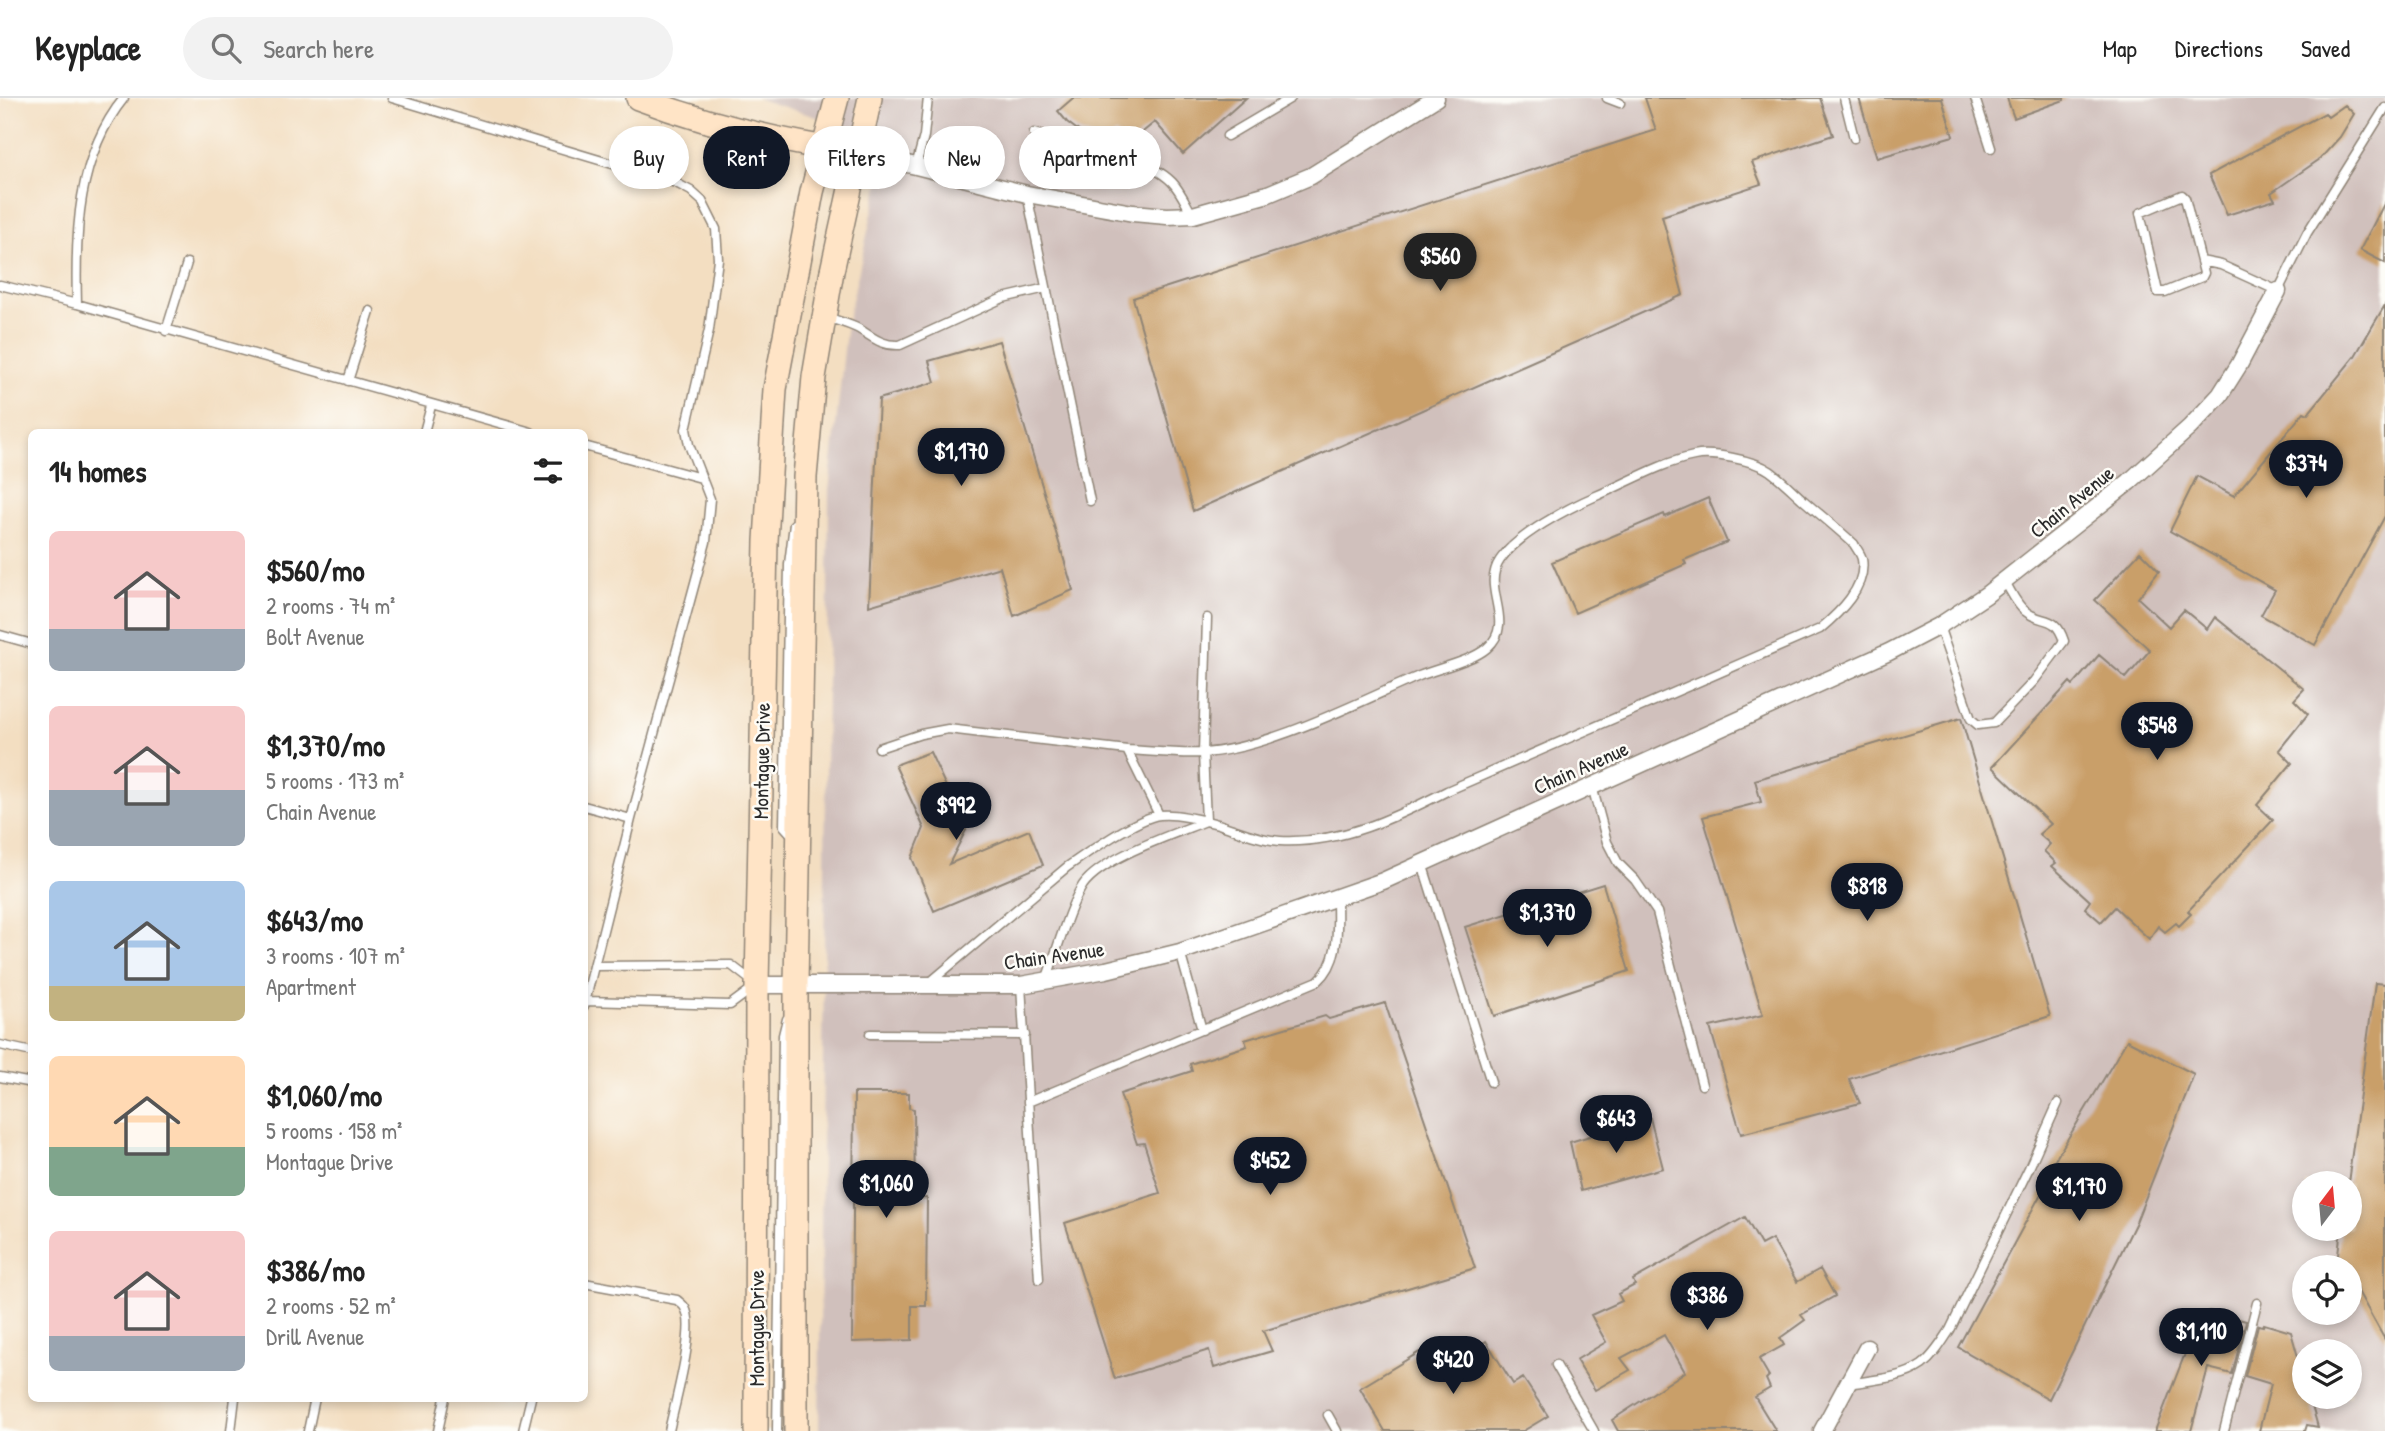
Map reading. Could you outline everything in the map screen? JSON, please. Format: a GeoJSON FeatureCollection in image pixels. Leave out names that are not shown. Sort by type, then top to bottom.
{"type":"FeatureCollection","features":[{"type":"Feature","properties":{"kind":"main road"},"geometry":{"type":"LineString","coordinates":[[638,98],[683,115],[804,145]]}},
{"type":"Feature","properties":{"kind":"main road","name":"Montague Drive"},"geometry":{"type":"LineString","coordinates":[[829,126],[837,98]]}},
{"type":"Feature","properties":{"kind":"main road","name":"Montague Drive"},"geometry":{"type":"LineString","coordinates":[[863,126],[870,98]]}},
{"type":"Feature","properties":{"kind":"main road","name":"Montague Drive"},"geometry":{"type":"LineString","coordinates":[[756,1431],[757,985],[766,541],[775,388],[813,189]]}},
{"type":"Feature","properties":{"kind":"main road","name":"Montague Drive"},"geometry":{"type":"LineString","coordinates":[[796,1431],[796,985],[805,477],[814,377],[850,189]]}},
{"type":"Feature","properties":{"kind":"street"},"geometry":{"type":"LineString","coordinates":[[910,165],[1027,194],[1133,213],[1193,215],[1268,194],[1311,176],[1416,103],[1436,98]]}},
{"type":"Feature","properties":{"kind":"street","name":"Chain Avenue"},"geometry":{"type":"LineString","coordinates":[[757,985],[1021,985],[1107,970],[1180,952],[1383,881],[1889,652],[1939,626],[2004,582],[2129,482],[2190,427],[2220,395],[2278,291]]}},
{"type":"Feature","properties":{"kind":"street"},"geometry":{"type":"LineString","coordinates":[[1822,1431],[1867,1348]]}},
{"type":"Feature","properties":{"kind":"lane"},"geometry":{"type":"LineString","coordinates":[[77,304],[78,224],[85,174],[97,140],[124,98]]}},
{"type":"Feature","properties":{"kind":"lane"},"geometry":{"type":"LineString","coordinates":[[392,98],[676,183],[702,201],[716,229],[718,259],[709,330],[686,429],[689,445],[710,499],[706,542],[588,991]]}},
{"type":"Feature","properties":{"kind":"lane"},"geometry":{"type":"LineString","coordinates":[[916,166],[924,136],[928,98]]}},
{"type":"Feature","properties":{"kind":"lane"},"geometry":{"type":"LineString","coordinates":[[1227,136],[1291,98]]}},
{"type":"Feature","properties":{"kind":"lane"},"geometry":{"type":"LineString","coordinates":[[1607,98],[1620,103]]}},
{"type":"Feature","properties":{"kind":"lane"},"geometry":{"type":"LineString","coordinates":[[1844,98],[1854,138]]}},
{"type":"Feature","properties":{"kind":"lane"},"geometry":{"type":"LineString","coordinates":[[1975,98],[1991,148]]}},
{"type":"Feature","properties":{"kind":"lane"},"geometry":{"type":"LineString","coordinates":[[2201,261],[2221,265],[2278,291],[2307,233],[2385,108]]}},
{"type":"Feature","properties":{"kind":"lane"},"geometry":{"type":"LineString","coordinates":[[1161,174],[1172,182],[1193,215]]}},
{"type":"Feature","properties":{"kind":"lane"},"geometry":{"type":"LineString","coordinates":[[1027,194],[1090,501]]}},
{"type":"Feature","properties":{"kind":"lane"},"geometry":{"type":"LineString","coordinates":[[2182,195],[2201,261],[2204,268],[2202,277],[2165,292],[2158,292],[2140,213],[2182,195]]}},
{"type":"Feature","properties":{"kind":"lane"},"geometry":{"type":"LineString","coordinates":[[166,331],[187,263]]}},
{"type":"Feature","properties":{"kind":"lane"},"geometry":{"type":"LineString","coordinates":[[0,285],[77,304],[520,429]]}},
{"type":"Feature","properties":{"kind":"lane"},"geometry":{"type":"LineString","coordinates":[[824,316],[857,328],[875,341],[889,346],[900,345],[1003,298],[1046,288]]}},
{"type":"Feature","properties":{"kind":"lane"},"geometry":{"type":"LineString","coordinates":[[348,381],[370,311]]}},
{"type":"Feature","properties":{"kind":"lane"},"geometry":{"type":"LineString","coordinates":[[425,429],[431,405]]}},
{"type":"Feature","properties":{"kind":"lane"},"geometry":{"type":"LineString","coordinates":[[588,447],[701,478]]}},
{"type":"Feature","properties":{"kind":"lane"},"geometry":{"type":"LineString","coordinates":[[879,748],[921,734],[948,729],[1127,750],[1203,753],[1246,744],[1303,726],[1488,648],[1499,632],[1501,615],[1492,582],[1493,575],[1501,558],[1515,544],[1524,536],[1587,500],[1695,456],[1732,458],[1768,470],[1854,544],[1862,559],[1860,578],[1843,610],[1820,629],[1447,791],[1394,818],[1347,834],[1305,841],[1276,841],[1206,821],[1159,815],[1129,828],[1087,852],[925,986]]}},
{"type":"Feature","properties":{"kind":"lane"},"geometry":{"type":"LineString","coordinates":[[1939,626],[1971,719],[1978,725],[1994,723],[2034,681],[2064,641],[2061,630],[2052,621],[2023,610],[2004,582]]}},
{"type":"Feature","properties":{"kind":"lane"},"geometry":{"type":"LineString","coordinates":[[1206,821],[1203,753],[1207,618]]}},
{"type":"Feature","properties":{"kind":"lane"},"geometry":{"type":"LineString","coordinates":[[0,635],[28,643]]}},
{"type":"Feature","properties":{"kind":"lane"},"geometry":{"type":"LineString","coordinates":[[1127,750],[1159,815]]}},
{"type":"Feature","properties":{"kind":"lane"},"geometry":{"type":"LineString","coordinates":[[1592,786],[1607,842],[1618,863],[1657,912],[1702,1085]]}},
{"type":"Feature","properties":{"kind":"lane"},"geometry":{"type":"LineString","coordinates":[[588,807],[631,819]]}},
{"type":"Feature","properties":{"kind":"lane"},"geometry":{"type":"LineString","coordinates":[[1046,981],[1078,895],[1089,878],[1123,856],[1206,821]]}},
{"type":"Feature","properties":{"kind":"lane"},"geometry":{"type":"LineString","coordinates":[[1422,863],[1491,1082]]}},
{"type":"Feature","properties":{"kind":"lane"},"geometry":{"type":"LineString","coordinates":[[1028,1102],[1318,981],[1329,972],[1333,961],[1337,897]]}},
{"type":"Feature","properties":{"kind":"lane"},"geometry":{"type":"LineString","coordinates":[[1180,952],[1202,1030]]}},
{"type":"Feature","properties":{"kind":"lane"},"geometry":{"type":"LineString","coordinates":[[588,1003],[730,1005],[757,985],[731,965],[594,966]]}},
{"type":"Feature","properties":{"kind":"lane"},"geometry":{"type":"LineString","coordinates":[[777,1431],[783,1035],[796,985]]}},
{"type":"Feature","properties":{"kind":"lane"},"geometry":{"type":"LineString","coordinates":[[1021,985],[1039,1279]]}},
{"type":"Feature","properties":{"kind":"lane"},"geometry":{"type":"LineString","coordinates":[[870,1034],[1025,1035]]}},
{"type":"Feature","properties":{"kind":"lane"},"geometry":{"type":"LineString","coordinates":[[0,1045],[28,1051]]}},
{"type":"Feature","properties":{"kind":"lane"},"geometry":{"type":"LineString","coordinates":[[0,1077],[28,1082]]}},
{"type":"Feature","properties":{"kind":"lane"},"geometry":{"type":"LineString","coordinates":[[1847,1384],[1905,1373],[1922,1365],[1935,1352],[1950,1330],[2059,1103]]}},
{"type":"Feature","properties":{"kind":"lane"},"geometry":{"type":"LineString","coordinates":[[588,1284],[677,1300],[685,1306],[688,1342],[669,1431]]}},
{"type":"Feature","properties":{"kind":"lane"},"geometry":{"type":"LineString","coordinates":[[2224,1431],[2258,1303]]}},
{"type":"Feature","properties":{"kind":"lane"},"geometry":{"type":"LineString","coordinates":[[1556,1365],[1594,1431]]}},
{"type":"Feature","properties":{"kind":"lane"},"geometry":{"type":"LineString","coordinates":[[231,1431],[235,1402]]}},
{"type":"Feature","properties":{"kind":"lane"},"geometry":{"type":"LineString","coordinates":[[308,1431],[314,1402]]}},
{"type":"Feature","properties":{"kind":"lane"},"geometry":{"type":"LineString","coordinates":[[438,1431],[444,1402]]}},
{"type":"Feature","properties":{"kind":"lane"},"geometry":{"type":"LineString","coordinates":[[523,1431],[530,1402]]}},
{"type":"Feature","properties":{"kind":"lane"},"geometry":{"type":"LineString","coordinates":[[1328,1415],[1337,1431]]}},
{"type":"Feature","properties":{"kind":"shaded area"},"geometry":{"type":"Polygon","coordinates":[[[756,98],[2385,98],[2385,1431],[819,1431],[829,491],[847,322],[878,189],[910,189],[910,126],[845,126],[756,98]]]}},
{"type":"Feature","properties":{"kind":"building"},"geometry":{"type":"Polygon","coordinates":[[[1073,98],[1246,98],[1183,154],[1155,122],[1150,126],[1072,126],[1058,111],[1073,98]]]}},
{"type":"Feature","properties":{"kind":"building"},"geometry":{"type":"Polygon","coordinates":[[[1645,98],[1820,98],[1833,135],[1752,162],[1761,184],[1662,216],[1683,295],[1193,511],[1133,298],[1656,130],[1645,98]]]}},
{"type":"Feature","properties":{"kind":"building"},"geometry":{"type":"Polygon","coordinates":[[[1859,98],[1942,98],[1953,136],[1877,158],[1859,98]]]}},
{"type":"Feature","properties":{"kind":"building"},"geometry":{"type":"Polygon","coordinates":[[[2007,98],[2064,98],[2064,100],[2014,118],[2007,98]]]}},
{"type":"Feature","properties":{"kind":"building"},"geometry":{"type":"Polygon","coordinates":[[[2345,105],[2354,114],[2340,137],[2320,159],[2271,193],[2275,200],[2227,215],[2209,175],[2325,113],[2328,117],[2345,105]]]}},
{"type":"Feature","properties":{"kind":"building"},"geometry":{"type":"Polygon","coordinates":[[[2385,202],[2385,263],[2360,250],[2385,202]]]}},
{"type":"Feature","properties":{"kind":"building"},"geometry":{"type":"Polygon","coordinates":[[[2385,305],[2385,516],[2315,645],[2261,615],[2275,590],[2170,531],[2197,476],[2234,496],[2304,412],[2308,414],[2355,356],[2385,305]]]}},
{"type":"Feature","properties":{"kind":"building"},"geometry":{"type":"Polygon","coordinates":[[[999,341],[1073,590],[1014,616],[1000,567],[869,606],[879,399],[935,382],[929,361],[999,341]]]}},
{"type":"Feature","properties":{"kind":"building"},"geometry":{"type":"Polygon","coordinates":[[[1708,498],[1727,542],[1684,560],[1686,564],[1575,613],[1552,562],[1708,498]]]}},
{"type":"Feature","properties":{"kind":"building"},"geometry":{"type":"Polygon","coordinates":[[[2140,552],[2159,571],[2138,598],[2169,627],[2184,610],[2207,629],[2215,617],[2304,689],[2294,700],[2308,714],[2279,750],[2292,763],[2257,805],[2273,820],[2188,911],[2191,914],[2179,926],[2176,923],[2165,932],[2158,926],[2149,939],[2115,907],[2101,922],[2085,908],[2090,901],[2052,866],[2056,863],[2044,851],[2050,844],[2039,834],[2051,824],[1992,767],[2070,682],[2073,685],[2099,655],[2126,678],[2150,650],[2095,600],[2140,552]]]}},
{"type":"Feature","properties":{"kind":"building"},"geometry":{"type":"Polygon","coordinates":[[[1961,718],[2050,1016],[1849,1079],[1860,1103],[1741,1134],[1710,1027],[1763,1015],[1703,817],[1761,802],[1755,780],[1961,718]]]}},
{"type":"Feature","properties":{"kind":"building"},"geometry":{"type":"Polygon","coordinates":[[[930,752],[966,830],[949,864],[1029,830],[1043,865],[934,911],[912,858],[924,828],[895,765],[930,752]]]}},
{"type":"Feature","properties":{"kind":"building"},"geometry":{"type":"Polygon","coordinates":[[[1603,884],[1629,971],[1494,1016],[1465,927],[1603,884]]]}},
{"type":"Feature","properties":{"kind":"building"},"geometry":{"type":"Polygon","coordinates":[[[2375,983],[2385,984],[2385,1340],[2362,1299],[2362,1255],[2338,1255],[2340,1241],[2362,1241],[2362,1171],[2350,1171],[2375,983]]]}},
{"type":"Feature","properties":{"kind":"building"},"geometry":{"type":"Polygon","coordinates":[[[1385,1003],[1475,1268],[1263,1331],[1272,1351],[1214,1368],[1209,1350],[1115,1379],[1065,1223],[1160,1193],[1144,1143],[1137,1144],[1120,1094],[1192,1071],[1190,1064],[1247,1046],[1245,1040],[1325,1016],[1329,1019],[1385,1003]]]}},
{"type":"Feature","properties":{"kind":"building"},"geometry":{"type":"Polygon","coordinates":[[[2127,1040],[2194,1074],[2136,1222],[2049,1399],[1958,1347],[2050,1177],[2046,1175],[2127,1040]]]}},
{"type":"Feature","properties":{"kind":"building"},"geometry":{"type":"Polygon","coordinates":[[[854,1093],[909,1093],[909,1108],[914,1109],[915,1199],[927,1198],[926,1306],[912,1306],[912,1340],[852,1342],[854,1093]]]}},
{"type":"Feature","properties":{"kind":"building"},"geometry":{"type":"Polygon","coordinates":[[[1650,1118],[1663,1168],[1581,1191],[1570,1142],[1650,1118]]]}},
{"type":"Feature","properties":{"kind":"building"},"geometry":{"type":"Polygon","coordinates":[[[1745,1217],[1761,1245],[1772,1239],[1797,1282],[1820,1269],[1835,1296],[1801,1315],[1805,1320],[1780,1338],[1784,1345],[1759,1359],[1769,1376],[1766,1379],[1770,1388],[1755,1397],[1776,1431],[1618,1431],[1612,1420],[1685,1372],[1664,1335],[1621,1358],[1630,1370],[1595,1390],[1576,1360],[1606,1342],[1591,1315],[1622,1301],[1618,1294],[1635,1285],[1633,1280],[1745,1217]]]}},
{"type":"Feature","properties":{"kind":"building"},"geometry":{"type":"Polygon","coordinates":[[[2209,1311],[2246,1321],[2232,1374],[2208,1368],[2191,1431],[2155,1431],[2200,1315],[2209,1311]]]}},
{"type":"Feature","properties":{"kind":"building"},"geometry":{"type":"Polygon","coordinates":[[[2264,1324],[2291,1332],[2292,1409],[2313,1409],[2318,1427],[2307,1425],[2305,1431],[2259,1431],[2271,1384],[2245,1376],[2258,1325],[2264,1324]]]}},
{"type":"Feature","properties":{"kind":"building"},"geometry":{"type":"Polygon","coordinates":[[[1486,1341],[1513,1384],[1523,1378],[1548,1416],[1523,1431],[1385,1431],[1360,1388],[1423,1350],[1435,1371],[1486,1341]]]}}]}
